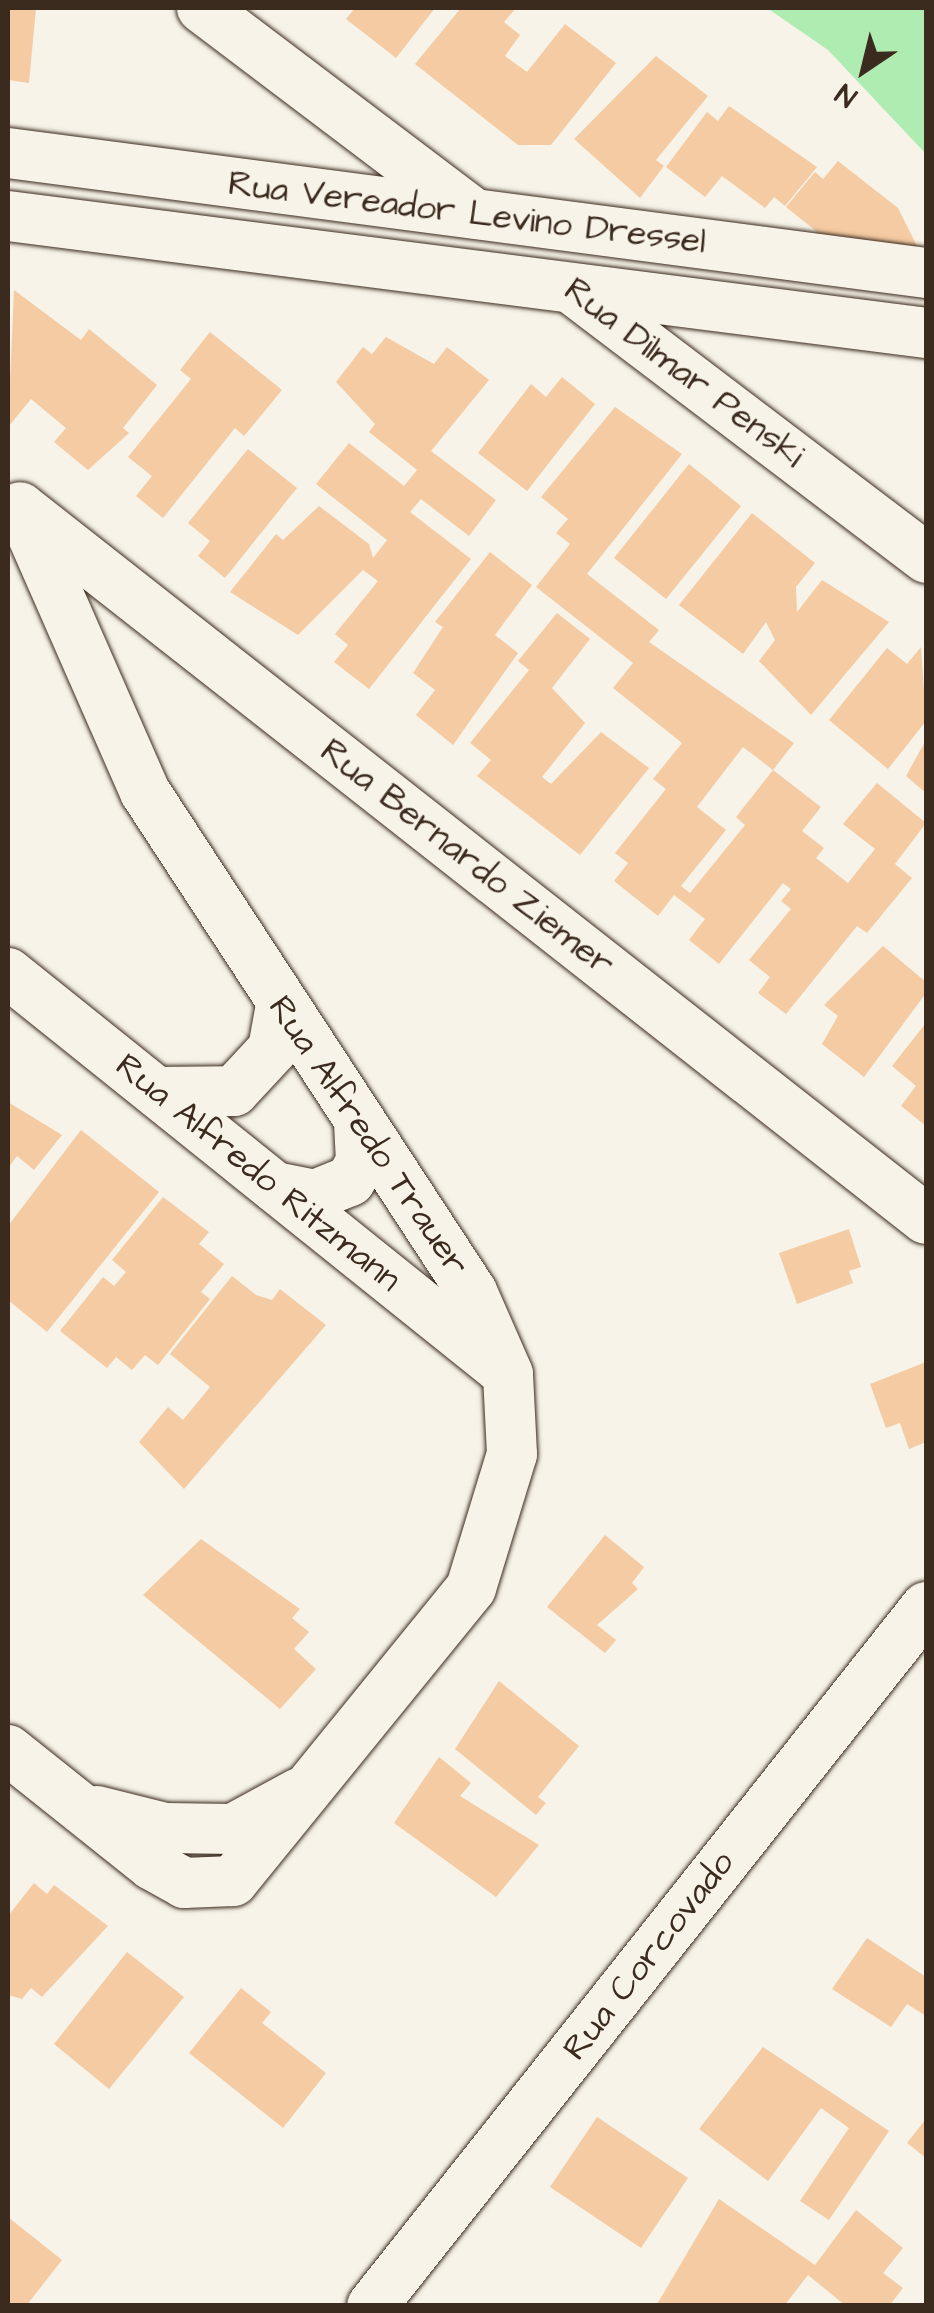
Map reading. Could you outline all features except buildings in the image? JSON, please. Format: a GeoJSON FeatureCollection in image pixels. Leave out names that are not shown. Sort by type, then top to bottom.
{"type":"FeatureCollection","features":[{"type":"Feature","properties":{"kind":"street","name":"Rua Dilmar Penski"},"geometry":{"type":"LineString","coordinates":[[202,8],[926,558]]}},
{"type":"Feature","properties":{"kind":"street","name":"Rua Vereador Levino Dressel"},"geometry":{"type":"LineString","coordinates":[[8,153],[926,273]]}},
{"type":"Feature","properties":{"kind":"street","name":"Rua Vereador Levino Dressel"},"geometry":{"type":"LineString","coordinates":[[8,216],[926,333]]}},
{"type":"Feature","properties":{"kind":"street","name":"Rua Alfredo Trauer"},"geometry":{"type":"LineString","coordinates":[[8,1750],[152,1865],[212,1886],[247,1871],[331,1761],[447,1621],[488,1555],[512,1454],[508,1374],[472,1292],[145,792],[14,502]]}},
{"type":"Feature","properties":{"kind":"street","name":"Rua Bernardo Ziemer"},"geometry":{"type":"LineString","coordinates":[[14,502],[926,1219]]}},
{"type":"Feature","properties":{"kind":"street","name":"Rua Alfredo Ritzmann"},"geometry":{"type":"LineString","coordinates":[[8,972],[508,1374]]}},
{"type":"Feature","properties":{"kind":"street"},"geometry":{"type":"LineString","coordinates":[[157,1092],[234,1091],[273,1049],[281,1004]]}},
{"type":"Feature","properties":{"kind":"street"},"geometry":{"type":"LineString","coordinates":[[275,1187],[315,1196],[350,1181],[361,1162],[360,1122]]}},
{"type":"Feature","properties":{"kind":"street","name":"Rua Corcovado"},"geometry":{"type":"LineString","coordinates":[[372,2306],[926,1607]]}},
{"type":"Feature","properties":{"kind":"street","name":"Rua Alfredo Trauer"},"geometry":{"type":"LineString","coordinates":[[62,1792],[137,1824],[233,1829],[281,1806],[331,1761]]}},
{"type":"Feature","properties":{"kind":"street"},"geometry":{"type":"LineString","coordinates":[[212,1886],[214,1851],[233,1829]]}},
{"type":"Feature","properties":{"kind":"green space"},"geometry":{"type":"Polygon","coordinates":[[[767,8],[926,8],[926,154],[828,50],[767,8]]]}}]}
